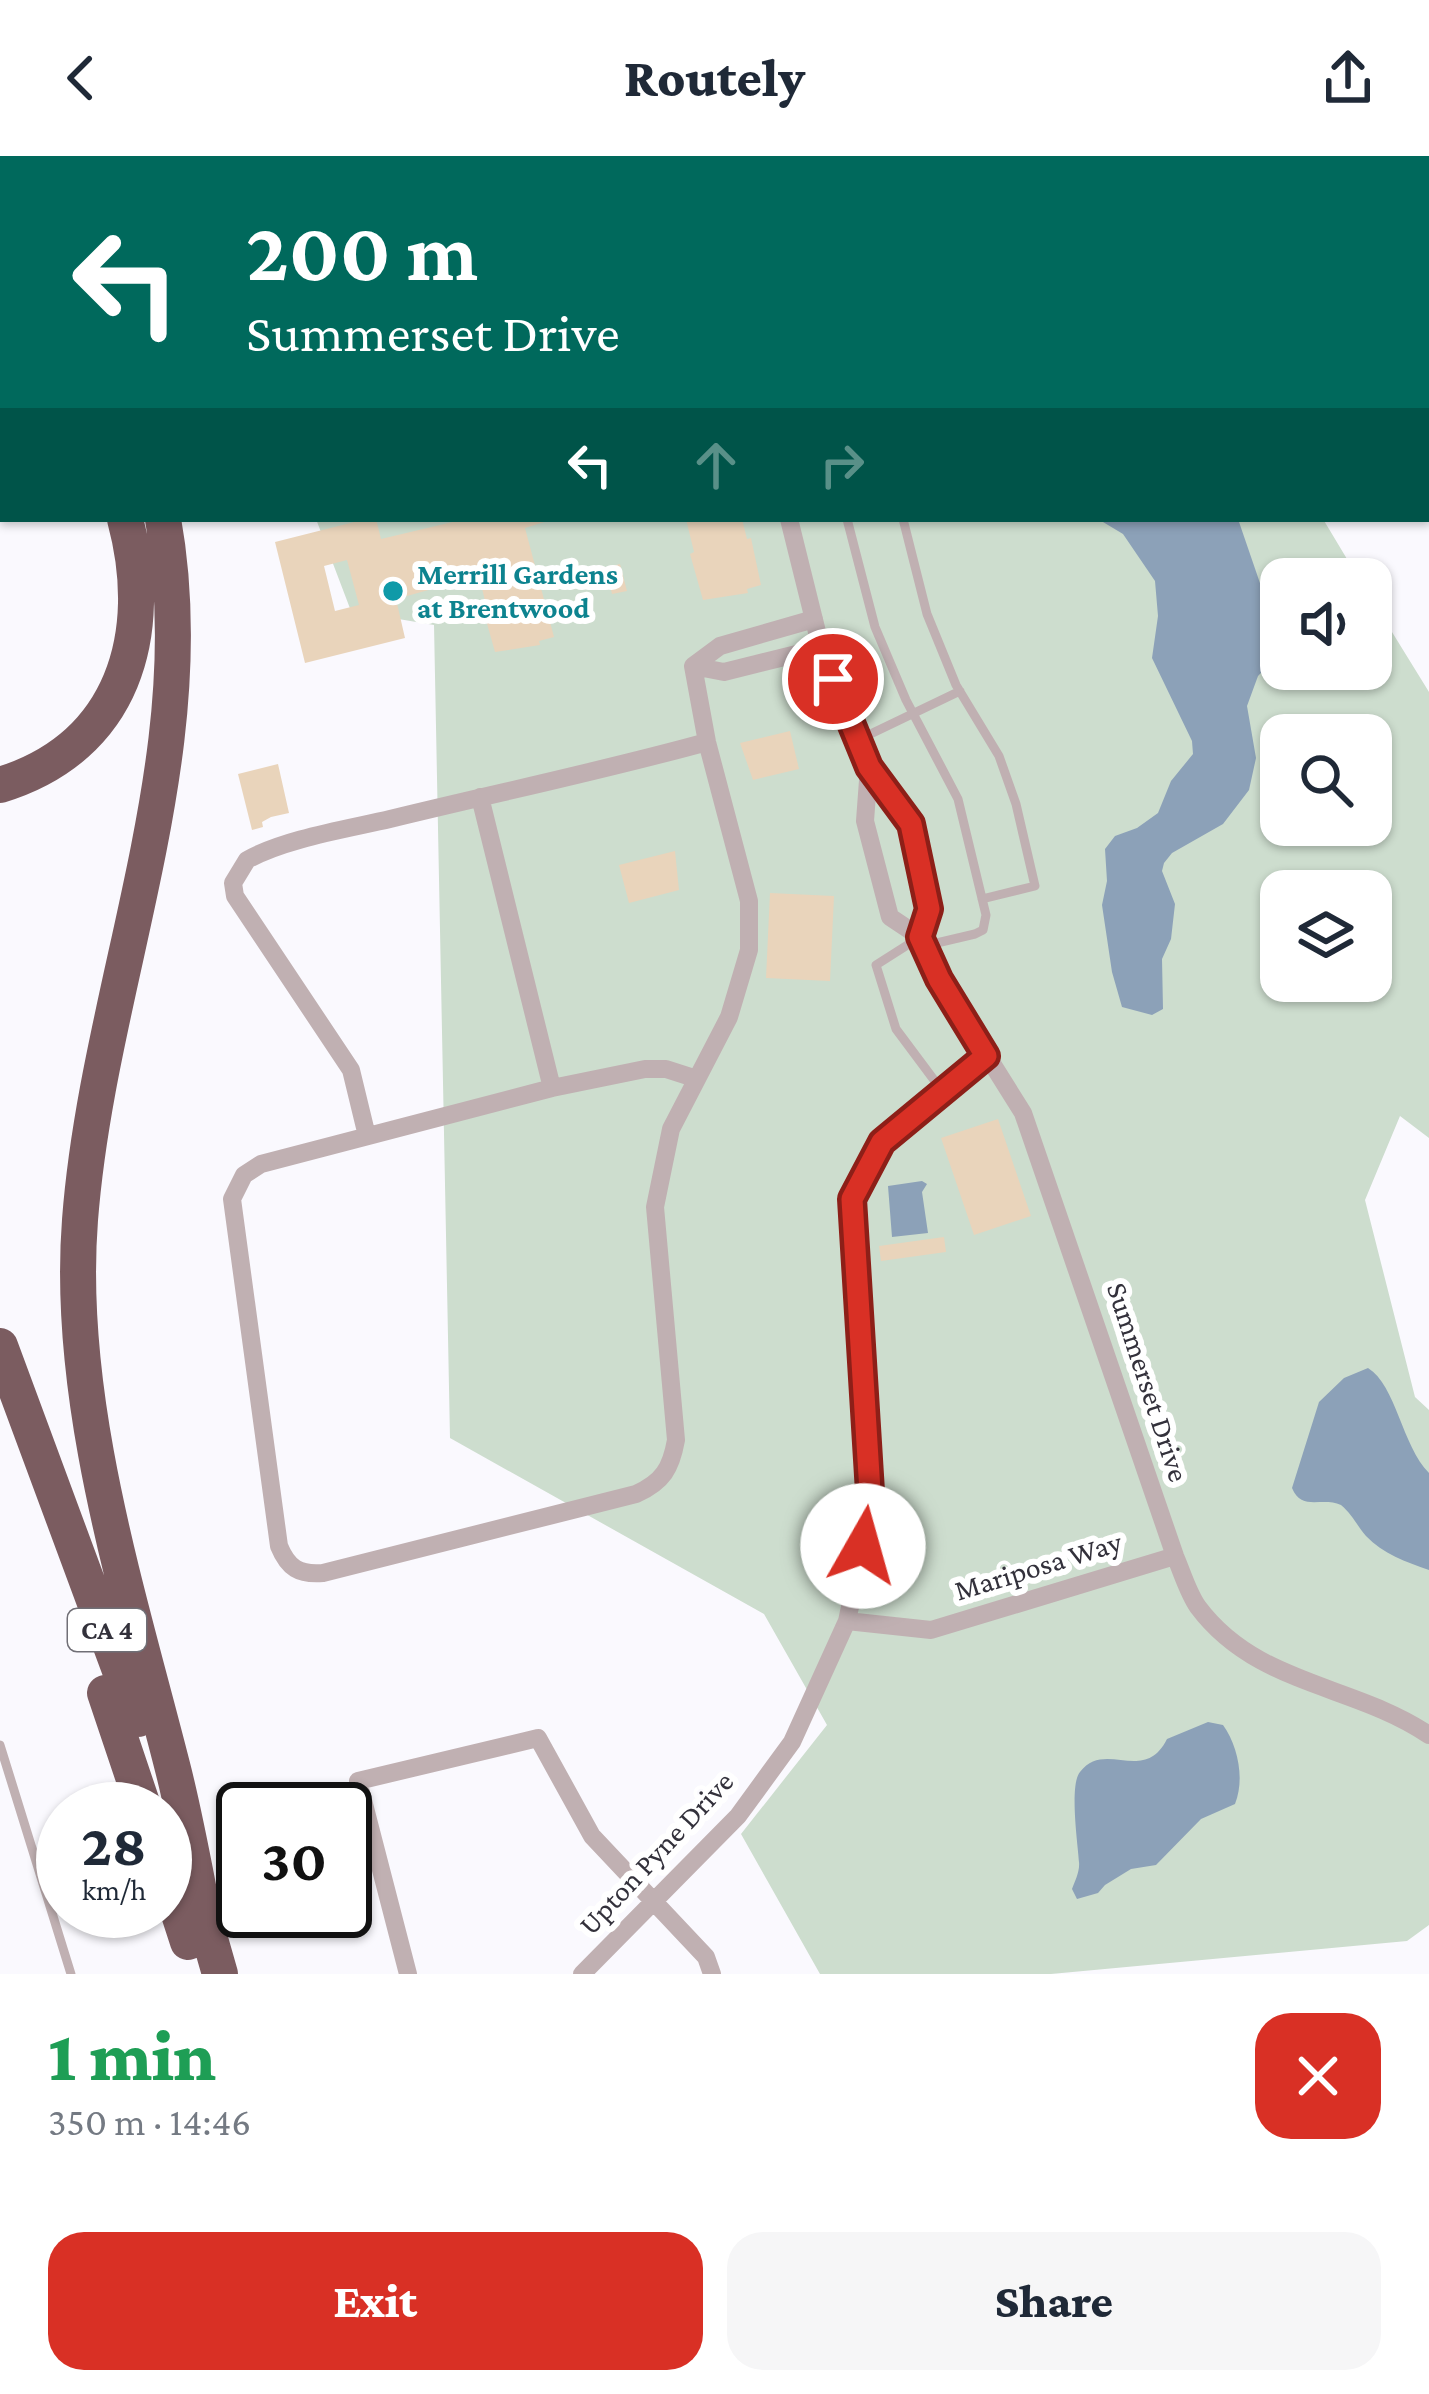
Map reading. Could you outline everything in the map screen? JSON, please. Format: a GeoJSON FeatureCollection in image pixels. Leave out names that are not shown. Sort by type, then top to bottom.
{"type":"FeatureCollection","features":[{"type":"Feature","properties":{"kind":"highway"},"geometry":{"type":"LineString","coordinates":[[0,785],[47,766],[70,748],[107,706],[121,680],[137,623],[138,592],[136,561],[125,522]]}},
{"type":"Feature","properties":{"kind":"highway"},"geometry":{"type":"LineString","coordinates":[[163,522],[175,617],[169,733],[97,1095],[80,1225],[80,1294],[101,1482],[174,1773],[204,1916]]}},
{"type":"Feature","properties":{"kind":"highway","name":"CA 4"},"geometry":{"type":"LineString","coordinates":[[0,1346],[117,1657],[220,1974]]}},
{"type":"Feature","properties":{"kind":"highway","name":"CA 4"},"geometry":{"type":"LineString","coordinates":[[0,1410],[134,1782]]}},
{"type":"Feature","properties":{"kind":"highway"},"geometry":{"type":"LineString","coordinates":[[186,1938],[198,1974]]}},
{"type":"Feature","properties":{"kind":"street","name":"Summerset Drive"},"geometry":{"type":"LineString","coordinates":[[790,522],[821,648],[869,767],[911,824],[929,909],[922,942]]}},
{"type":"Feature","properties":{"kind":"street"},"geometry":{"type":"LineString","coordinates":[[693,666],[720,646],[814,620]]}},
{"type":"Feature","properties":{"kind":"street"},"geometry":{"type":"LineString","coordinates":[[740,641],[746,667]]}},
{"type":"Feature","properties":{"kind":"street"},"geometry":{"type":"LineString","coordinates":[[693,666],[724,672],[821,648]]}},
{"type":"Feature","properties":{"kind":"street"},"geometry":{"type":"LineString","coordinates":[[693,666],[707,742],[749,901],[748,950],[729,1017],[671,1130],[656,1207],[676,1440],[664,1476],[636,1494],[308,1574],[286,1563],[279,1546],[232,1198],[244,1175],[261,1164],[551,1088],[645,1069],[694,1078]]}},
{"type":"Feature","properties":{"kind":"street"},"geometry":{"type":"LineString","coordinates":[[367,1136],[351,1070],[235,896],[233,884],[247,860],[707,742]]}},
{"type":"Feature","properties":{"kind":"street","name":"Summerset Drive"},"geometry":{"type":"LineString","coordinates":[[869,767],[865,820],[890,917],[922,942],[1024,1113],[1174,1556],[1198,1606],[1252,1659],[1333,1694],[1396,1712],[1429,1735]]}},
{"type":"Feature","properties":{"kind":"street"},"geometry":{"type":"LineString","coordinates":[[480,797],[551,1088]]}},
{"type":"Feature","properties":{"kind":"street","name":"Upton Pyne Drive"},"geometry":{"type":"LineString","coordinates":[[582,1974],[738,1816],[792,1742],[847,1621],[871,1508],[852,1199],[882,1142],[986,1056]]}},
{"type":"Feature","properties":{"kind":"street","name":"Mariposa Way"},"geometry":{"type":"LineString","coordinates":[[847,1621],[931,1630],[1174,1556]]}},
{"type":"Feature","properties":{"kind":"street"},"geometry":{"type":"LineString","coordinates":[[408,1974],[358,1781],[538,1738],[592,1836],[706,1957],[712,1974]]}},
{"type":"Feature","properties":{"kind":"lane"},"geometry":{"type":"LineString","coordinates":[[848,522],[875,627],[958,799],[986,915],[982,930],[922,942],[877,965],[896,1029],[943,1092]]}},
{"type":"Feature","properties":{"kind":"lane"},"geometry":{"type":"LineString","coordinates":[[904,522],[927,614],[960,691],[999,756],[1035,886],[982,899]]}},
{"type":"Feature","properties":{"kind":"lane"},"geometry":{"type":"LineString","coordinates":[[858,740],[960,691]]}},
{"type":"Feature","properties":{"kind":"lane"},"geometry":{"type":"LineString","coordinates":[[0,1745],[71,1974]]}},
{"type":"Feature","properties":{"kind":"green space"},"geometry":{"type":"Polygon","coordinates":[[[317,522],[1325,522],[1346,558],[1260,558],[1260,690],[1392,690],[1392,632],[1429,692],[1429,1138],[1400,1116],[1365,1200],[1415,1397],[1429,1410],[1429,1925],[1407,1941],[1051,1974],[820,1974],[741,1834],[827,1725],[764,1614],[450,1438],[434,625],[351,611],[317,522]]]}},
{"type":"Feature","properties":{"kind":"water"},"geometry":{"type":"Polygon","coordinates":[[[1103,522],[1239,522],[1260,583],[1260,674],[1247,706],[1256,758],[1249,790],[1223,824],[1172,853],[1164,863],[1162,871],[1175,904],[1171,939],[1162,959],[1163,1009],[1152,1015],[1122,1007],[1102,905],[1107,881],[1105,849],[1115,836],[1158,813],[1171,781],[1193,754],[1192,741],[1152,658],[1158,616],[1155,581],[1123,534],[1103,522]]]}},
{"type":"Feature","properties":{"kind":"water"},"geometry":{"type":"Polygon","coordinates":[[[927,1184],[922,1192],[928,1233],[892,1237],[888,1186],[927,1184]]]}},
{"type":"Feature","properties":{"kind":"water"},"geometry":{"type":"Polygon","coordinates":[[[1368,1368],[1386,1388],[1412,1448],[1429,1473],[1429,1570],[1380,1548],[1341,1505],[1301,1500],[1292,1488],[1319,1402],[1344,1378],[1368,1368]]]}},
{"type":"Feature","properties":{"kind":"water"},"geometry":{"type":"Polygon","coordinates":[[[1208,1722],[1223,1725],[1236,1753],[1240,1774],[1235,1804],[1201,1819],[1156,1865],[1131,1869],[1098,1893],[1077,1899],[1072,1889],[1079,1865],[1075,1802],[1080,1772],[1101,1759],[1147,1759],[1167,1739],[1208,1722]]]}},
{"type":"Feature","properties":{"kind":"building","name":"Merrill Gardens at Brentwood"},"geometry":{"type":"Polygon","coordinates":[[[354,522],[377,522],[381,539],[452,522],[544,522],[525,528],[554,637],[539,641],[540,645],[495,652],[479,576],[396,599],[405,638],[305,663],[275,542],[354,522]],[[347,560],[324,566],[335,611],[359,605],[347,560]]]}},
{"type":"Feature","properties":{"kind":"building","name":"Merrill Gardens at Brentwood"},"geometry":{"type":"Polygon","coordinates":[[[687,522],[743,522],[761,585],[747,589],[748,593],[703,600],[690,554],[694,552],[687,522]]]}},
{"type":"Feature","properties":{"kind":"building"},"geometry":{"type":"Polygon","coordinates":[[[620,564],[627,591],[612,594],[606,568],[620,564]]]}},
{"type":"Feature","properties":{"kind":"building"},"geometry":{"type":"Polygon","coordinates":[[[790,731],[799,769],[753,780],[740,743],[790,731]]]}},
{"type":"Feature","properties":{"kind":"building"},"geometry":{"type":"Polygon","coordinates":[[[278,764],[289,813],[271,817],[262,822],[263,827],[252,830],[238,774],[278,764]]]}},
{"type":"Feature","properties":{"kind":"building"},"geometry":{"type":"Polygon","coordinates":[[[675,851],[679,890],[629,903],[619,865],[675,851]]]}},
{"type":"Feature","properties":{"kind":"building"},"geometry":{"type":"Polygon","coordinates":[[[770,893],[834,896],[830,981],[766,978],[770,893]]]}},
{"type":"Feature","properties":{"kind":"building"},"geometry":{"type":"Polygon","coordinates":[[[998,1119],[1031,1216],[974,1235],[941,1138],[998,1119]]]}},
{"type":"Feature","properties":{"kind":"building"},"geometry":{"type":"Polygon","coordinates":[[[944,1237],[946,1252],[881,1261],[879,1246],[944,1237]]]}},
{"type":"Feature","properties":{"kind":"place","name":"Merrill Gardens at Brentwood"},"geometry":{"type":"Point","coordinates":[393,591]}},
{"type":"Feature","properties":{"kind":"route"},"geometry":{"type":"LineString","coordinates":[[833,679],[869,767],[911,824],[929,909],[920,937],[939,979],[986,1056],[882,1142],[852,1199],[871,1508],[863,1546]]}}]}
